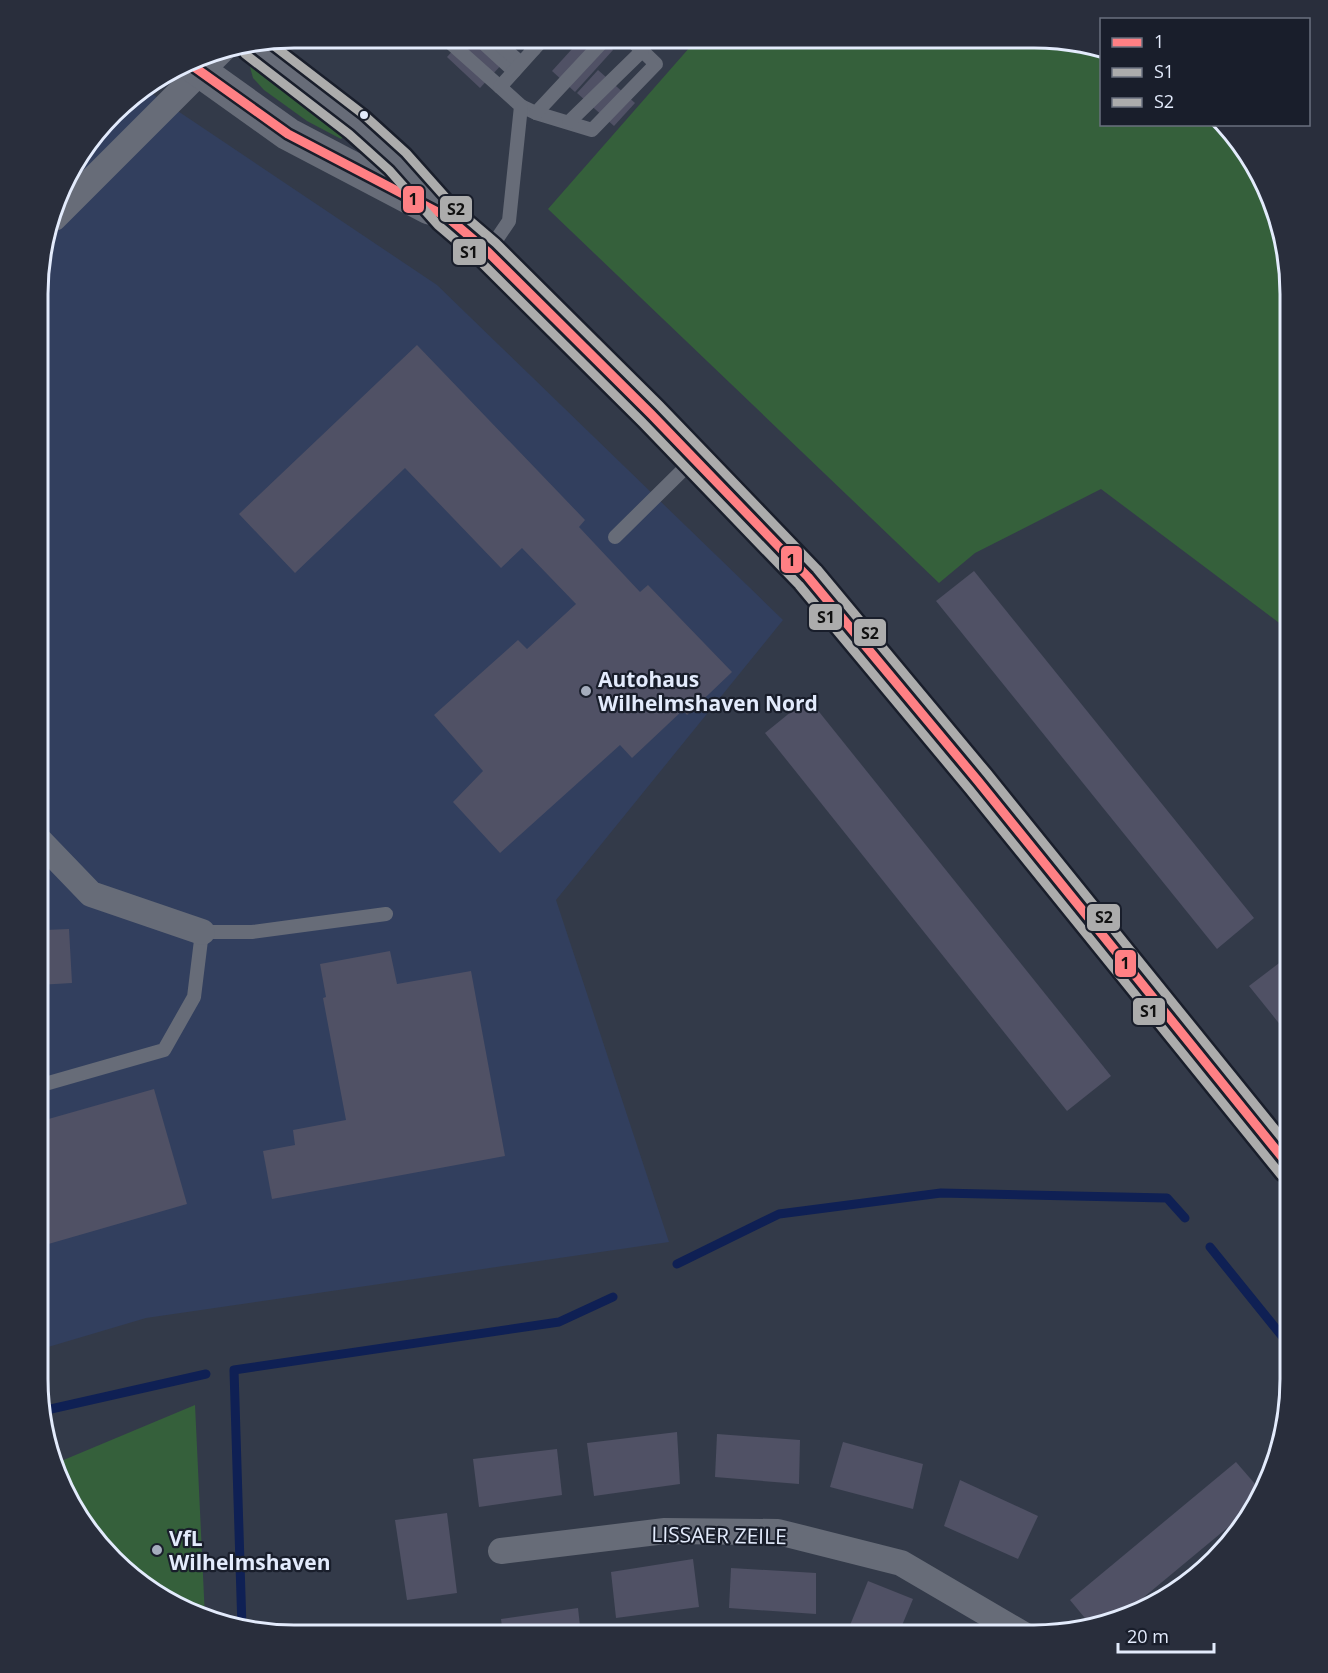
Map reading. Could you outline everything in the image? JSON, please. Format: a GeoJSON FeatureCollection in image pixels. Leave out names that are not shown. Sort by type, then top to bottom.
{"type":"FeatureCollection","features":[{"type":"Feature","properties":{"kind":"main road"},"geometry":{"type":"LineString","coordinates":[[259,51],[357,126],[398,162],[447,217],[488,252],[694,459],[815,586],[993,800],[1280,1155]]}},
{"type":"Feature","properties":{"kind":"main road"},"geometry":{"type":"LineString","coordinates":[[207,64],[288,134],[447,217]]}},
{"type":"Feature","properties":{"kind":"street"},"geometry":{"type":"LineString","coordinates":[[64,208],[200,67]]}},
{"type":"Feature","properties":{"kind":"street"},"geometry":{"type":"LineString","coordinates":[[48,849],[91,894],[202,932]]}},
{"type":"Feature","properties":{"kind":"street","name":"LISSAER ZEILE"},"geometry":{"type":"LineString","coordinates":[[501,1551],[665,1531],[778,1532],[901,1563],[1007,1625]]}},
{"type":"Feature","properties":{"kind":"lane"},"geometry":{"type":"LineString","coordinates":[[456,48],[521,106],[536,113],[592,130],[656,64],[639,48]]}},
{"type":"Feature","properties":{"kind":"lane"},"geometry":{"type":"LineString","coordinates":[[492,48],[518,67]]}},
{"type":"Feature","properties":{"kind":"lane"},"geometry":{"type":"LineString","coordinates":[[501,48],[518,67]]}},
{"type":"Feature","properties":{"kind":"lane"},"geometry":{"type":"LineString","coordinates":[[500,87],[534,48]]}},
{"type":"Feature","properties":{"kind":"lane"},"geometry":{"type":"LineString","coordinates":[[536,113],[597,48]]}},
{"type":"Feature","properties":{"kind":"lane"},"geometry":{"type":"LineString","coordinates":[[569,122],[642,51]]}},
{"type":"Feature","properties":{"kind":"lane"},"geometry":{"type":"LineString","coordinates":[[488,252],[509,220],[521,106]]}},
{"type":"Feature","properties":{"kind":"lane"},"geometry":{"type":"LineString","coordinates":[[615,537],[694,459]]}},
{"type":"Feature","properties":{"kind":"lane"},"geometry":{"type":"LineString","coordinates":[[48,1083],[164,1050],[194,997],[202,932],[252,932],[386,914]]}},
{"type":"Feature","properties":{"kind":"shaded area"},"geometry":{"type":"Polygon","coordinates":[[[152,94],[437,285],[783,620],[556,900],[669,1242],[146,1318],[48,1347],[48,294],[50,262],[56,231],[73,185],[109,132],[132,109],[152,94]]]}},
{"type":"Feature","properties":{"kind":"green space"},"geometry":{"type":"Polygon","coordinates":[[[689,48],[1034,48],[1066,50],[1100,57],[1100,126],[1214,126],[1247,171],[1267,215],[1278,262],[1280,294],[1280,623],[1101,489],[975,553],[939,583],[548,209],[689,48]]]}},
{"type":"Feature","properties":{"kind":"green space"},"geometry":{"type":"Polygon","coordinates":[[[252,63],[344,136],[341,139],[307,121],[264,90],[253,78],[250,67],[252,63]]]}},
{"type":"Feature","properties":{"kind":"green space","name":"VfL Wilhelmshaven"},"geometry":{"type":"Polygon","coordinates":[[[195,1405],[205,1608],[171,1592],[144,1574],[120,1553],[99,1529],[81,1502],[62,1461],[195,1405]]]}},
{"type":"Feature","properties":{"kind":"building"},"geometry":{"type":"Polygon","coordinates":[[[455,48],[517,48],[480,88],[447,57],[455,48]]]}},
{"type":"Feature","properties":{"kind":"building"},"geometry":{"type":"Polygon","coordinates":[[[573,48],[611,48],[613,50],[575,92],[552,71],[573,48]]]}},
{"type":"Feature","properties":{"kind":"building"},"geometry":{"type":"Polygon","coordinates":[[[598,70],[635,103],[614,126],[577,93],[598,70]]]}},
{"type":"Feature","properties":{"kind":"building"},"geometry":{"type":"Polygon","coordinates":[[[417,345],[585,520],[579,527],[640,592],[648,585],[732,672],[687,715],[683,710],[632,758],[620,745],[500,853],[453,802],[483,771],[434,715],[518,640],[527,649],[576,604],[522,548],[501,568],[405,468],[295,573],[239,514],[417,345]]]}},
{"type":"Feature","properties":{"kind":"building"},"geometry":{"type":"Polygon","coordinates":[[[974,571],[1254,918],[1217,949],[936,601],[974,571]]]}},
{"type":"Feature","properties":{"kind":"building"},"geometry":{"type":"Polygon","coordinates":[[[808,698],[1111,1076],[1067,1111],[765,733],[808,698]]]}},
{"type":"Feature","properties":{"kind":"building"},"geometry":{"type":"Polygon","coordinates":[[[69,929],[72,983],[48,984],[48,930],[69,929]]]}},
{"type":"Feature","properties":{"kind":"building"},"geometry":{"type":"Polygon","coordinates":[[[390,951],[397,984],[471,971],[505,1156],[272,1199],[263,1151],[295,1145],[293,1130],[346,1120],[323,998],[326,997],[320,964],[390,951]]]}},
{"type":"Feature","properties":{"kind":"building"},"geometry":{"type":"Polygon","coordinates":[[[1280,962],[1280,1025],[1249,986],[1280,962]]]}},
{"type":"Feature","properties":{"kind":"building"},"geometry":{"type":"Polygon","coordinates":[[[154,1089],[187,1204],[48,1244],[48,1119],[154,1089]]]}},
{"type":"Feature","properties":{"kind":"building"},"geometry":{"type":"Polygon","coordinates":[[[677,1432],[680,1484],[594,1496],[587,1443],[677,1432]]]}},
{"type":"Feature","properties":{"kind":"building"},"geometry":{"type":"Polygon","coordinates":[[[717,1434],[800,1440],[799,1484],[715,1477],[717,1434]]]}},
{"type":"Feature","properties":{"kind":"building"},"geometry":{"type":"Polygon","coordinates":[[[843,1442],[923,1464],[913,1509],[830,1487],[843,1442]]]}},
{"type":"Feature","properties":{"kind":"building"},"geometry":{"type":"Polygon","coordinates":[[[557,1449],[562,1495],[479,1507],[473,1459],[557,1449]]]}},
{"type":"Feature","properties":{"kind":"building"},"geometry":{"type":"Polygon","coordinates":[[[1236,1462],[1256,1485],[1233,1523],[1138,1602],[1086,1619],[1070,1600],[1236,1462]]]}},
{"type":"Feature","properties":{"kind":"building"},"geometry":{"type":"Polygon","coordinates":[[[960,1480],[1038,1516],[1018,1559],[944,1526],[960,1480]]]}},
{"type":"Feature","properties":{"kind":"building"},"geometry":{"type":"Polygon","coordinates":[[[447,1513],[457,1593],[407,1600],[395,1520],[447,1513]]]}},
{"type":"Feature","properties":{"kind":"building"},"geometry":{"type":"Polygon","coordinates":[[[693,1559],[699,1607],[616,1618],[611,1572],[693,1559]]]}},
{"type":"Feature","properties":{"kind":"building"},"geometry":{"type":"Polygon","coordinates":[[[731,1568],[816,1573],[816,1614],[729,1608],[731,1568]]]}},
{"type":"Feature","properties":{"kind":"building"},"geometry":{"type":"Polygon","coordinates":[[[868,1581],[913,1599],[902,1625],[850,1625],[868,1581]]]}},
{"type":"Feature","properties":{"kind":"building"},"geometry":{"type":"Polygon","coordinates":[[[578,1608],[580,1625],[502,1625],[501,1619],[578,1608]]]}},
{"type":"Feature","properties":{"kind":"waterway"},"geometry":{"type":"LineString","coordinates":[[677,1264],[779,1214],[941,1193],[1167,1198],[1185,1218]]}},
{"type":"Feature","properties":{"kind":"waterway"},"geometry":{"type":"LineString","coordinates":[[1210,1247],[1280,1334]]}},
{"type":"Feature","properties":{"kind":"waterway"},"geometry":{"type":"LineString","coordinates":[[242,1619],[234,1370],[559,1322],[613,1297]]}},
{"type":"Feature","properties":{"kind":"waterway"},"geometry":{"type":"LineString","coordinates":[[50,1409],[206,1374]]}},
{"type":"Feature","properties":{"kind":"transit line","name":"S2"},"geometry":{"type":"LineString","coordinates":[[278,49],[364,115],[406,153],[455,208],[496,243],[659,405],[817,569],[987,773],[1280,1136]]}},
{"type":"Feature","properties":{"kind":"transit line","name":"S1"},"geometry":{"type":"LineString","coordinates":[[245,54],[349,134],[389,170],[438,225],[480,261],[642,422],[799,585],[969,789],[1280,1174]]}},
{"type":"Feature","properties":{"kind":"transit line","name":"1"},"geometry":{"type":"LineString","coordinates":[[196,68],[288,134],[447,217],[488,252],[651,414],[808,577],[978,781],[1280,1155]]}},
{"type":"Feature","properties":{"kind":"place","name":"Autohaus Wilhelmshaven Nord"},"geometry":{"type":"Point","coordinates":[586,691]}},
{"type":"Feature","properties":{"kind":"place","name":"VfL Wilhelmshaven"},"geometry":{"type":"Point","coordinates":[157,1550]}}]}
